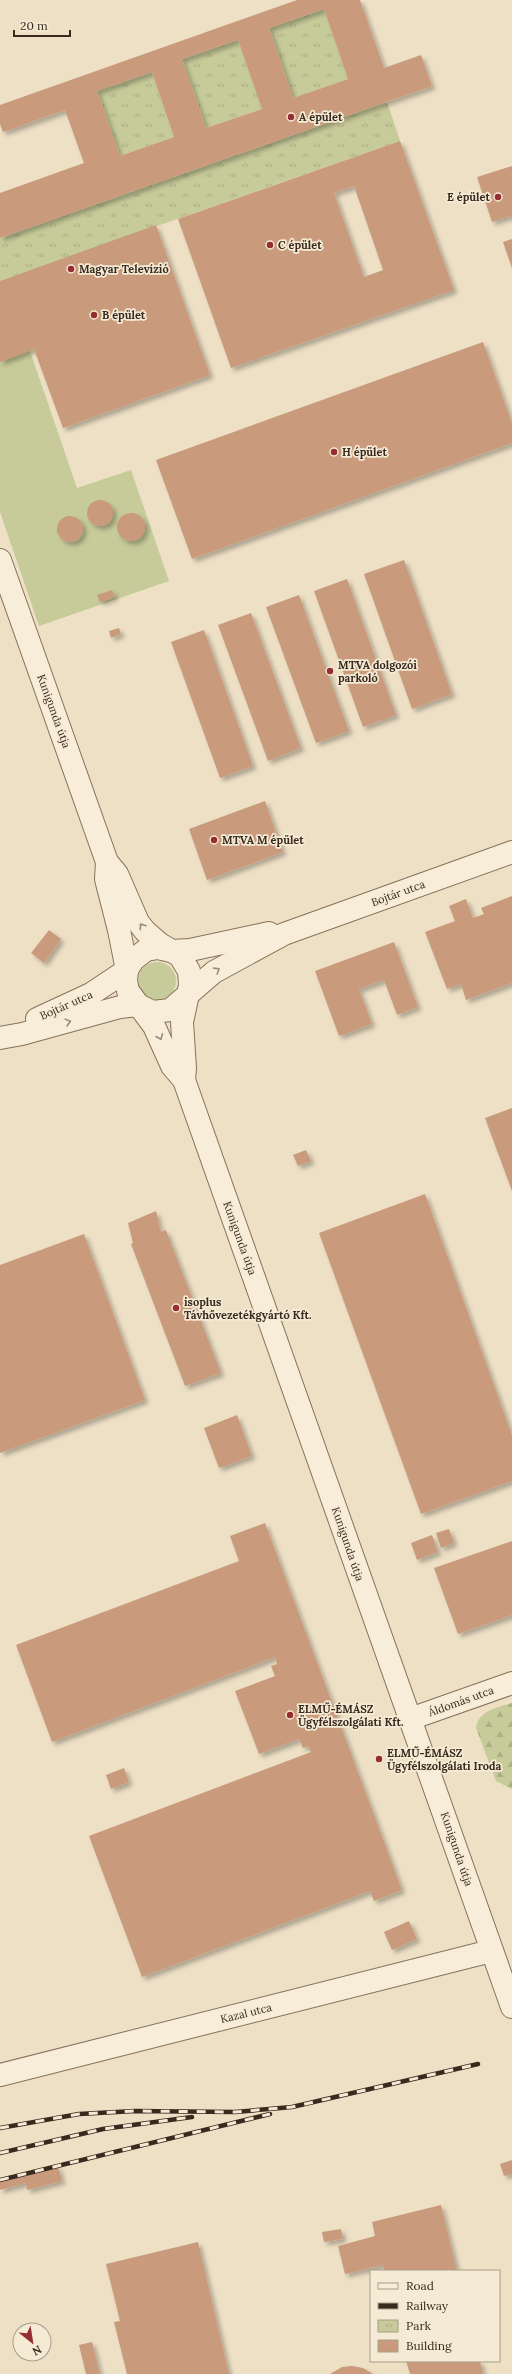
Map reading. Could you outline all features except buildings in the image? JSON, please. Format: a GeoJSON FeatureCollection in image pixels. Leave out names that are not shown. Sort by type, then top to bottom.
{"type":"FeatureCollection","features":[{"type":"Feature","properties":{"kind":"street","name":"Kunigunda útja"},"geometry":{"type":"LineString","coordinates":[[0,560],[107,862],[117,874],[138,922],[145,931],[184,960],[189,971],[190,985],[182,1022],[185,1068],[184,1080]]}},
{"type":"Feature","properties":{"kind":"street","name":"Bojtár utca"},"geometry":{"type":"LineString","coordinates":[[187,994],[214,972],[284,934],[512,852]]}},
{"type":"Feature","properties":{"kind":"street","name":"Kunigunda útja"},"geometry":{"type":"LineString","coordinates":[[107,862],[106,879],[127,970],[126,981],[128,991],[154,1026],[172,1066],[184,1080],[512,2007]]}},
{"type":"Feature","properties":{"kind":"street","name":"Bojtár utca"},"geometry":{"type":"LineString","coordinates":[[171,950],[208,947],[264,933],[284,934]]}},
{"type":"Feature","properties":{"kind":"street"},"geometry":{"type":"LineString","coordinates":[[127,970],[133,960],[146,950],[158,948],[171,950]]}},
{"type":"Feature","properties":{"kind":"street","name":"Bojtár utca"},"geometry":{"type":"LineString","coordinates":[[1,1037],[17,1027],[91,994],[127,970]]}},
{"type":"Feature","properties":{"kind":"street"},"geometry":{"type":"LineString","coordinates":[[138,1005],[153,1012],[164,1012],[178,1006],[187,994]]}},
{"type":"Feature","properties":{"kind":"street","name":"Bojtár utca"},"geometry":{"type":"LineString","coordinates":[[1,1037],[22,1034],[120,1007],[138,1005]]}},
{"type":"Feature","properties":{"kind":"street","name":"Áldomás utca"},"geometry":{"type":"LineString","coordinates":[[410,1719],[512,1683]]}},
{"type":"Feature","properties":{"kind":"street","name":"Kazal utca"},"geometry":{"type":"LineString","coordinates":[[0,2075],[491,1950]]}},
{"type":"Feature","properties":{"kind":"green space"},"geometry":{"type":"Polygon","coordinates":[[[324,9],[348,79],[293,98],[269,28],[324,9]]]}},
{"type":"Feature","properties":{"kind":"green space"},"geometry":{"type":"Polygon","coordinates":[[[238,40],[262,109],[206,128],[182,59],[238,40]]]}},
{"type":"Feature","properties":{"kind":"green space"},"geometry":{"type":"Polygon","coordinates":[[[152,72],[174,137],[120,156],[97,91],[152,72]]]}},
{"type":"Feature","properties":{"kind":"green space"},"geometry":{"type":"Polygon","coordinates":[[[387,102],[400,141],[0,281],[0,238],[387,102]]]}},
{"type":"Feature","properties":{"kind":"green space"},"geometry":{"type":"Polygon","coordinates":[[[29,348],[77,488],[131,470],[169,581],[39,626],[0,512],[0,358],[29,348]]]}},
{"type":"Feature","properties":{"kind":"green space"},"geometry":{"type":"Polygon","coordinates":[[[157,962],[167,965],[173,971],[176,981],[173,991],[167,997],[157,1000],[147,997],[141,991],[138,981],[141,971],[147,965],[157,962]]]}},
{"type":"Feature","properties":{"kind":"green space"},"geometry":{"type":"Polygon","coordinates":[[[512,1703],[512,1789],[496,1781],[476,1728],[480,1717],[495,1708],[512,1703]]]}},
{"type":"Feature","properties":{"kind":"railway"},"geometry":{"type":"LineString","coordinates":[[0,2128],[79,2114],[135,2111],[235,2112],[292,2107],[478,2064]]}},
{"type":"Feature","properties":{"kind":"railway"},"geometry":{"type":"LineString","coordinates":[[0,2180],[270,2114]]}},
{"type":"Feature","properties":{"kind":"railway"},"geometry":{"type":"LineString","coordinates":[[0,2153],[103,2129],[192,2117]]}},
{"type":"Feature","properties":{"kind":"place","name":"A épület"},"geometry":{"type":"Point","coordinates":[291,117]}},
{"type":"Feature","properties":{"kind":"place","name":"E épület"},"geometry":{"type":"Point","coordinates":[498,197]}},
{"type":"Feature","properties":{"kind":"place","name":"C épület"},"geometry":{"type":"Point","coordinates":[270,245]}},
{"type":"Feature","properties":{"kind":"place","name":"Magyar Televízió"},"geometry":{"type":"Point","coordinates":[71,269]}},
{"type":"Feature","properties":{"kind":"place","name":"B épület"},"geometry":{"type":"Point","coordinates":[94,315]}},
{"type":"Feature","properties":{"kind":"place","name":"H épület"},"geometry":{"type":"Point","coordinates":[334,452]}},
{"type":"Feature","properties":{"kind":"place","name":"MTVA dolgozói parkoló"},"geometry":{"type":"Point","coordinates":[330,671]}},
{"type":"Feature","properties":{"kind":"place","name":"MTVA M épület"},"geometry":{"type":"Point","coordinates":[214,840]}},
{"type":"Feature","properties":{"kind":"place","name":"isoplus Távhővezetékgyártó Kft."},"geometry":{"type":"Point","coordinates":[176,1308]}},
{"type":"Feature","properties":{"kind":"place","name":"ELMŰ-ÉMÁSZ Ügyfélszolgálati Kft."},"geometry":{"type":"Point","coordinates":[290,1715]}},
{"type":"Feature","properties":{"kind":"place","name":"ELMŰ-ÉMÁSZ Ügyfélszolgálati Iroda"},"geometry":{"type":"Point","coordinates":[379,1759]}}]}
